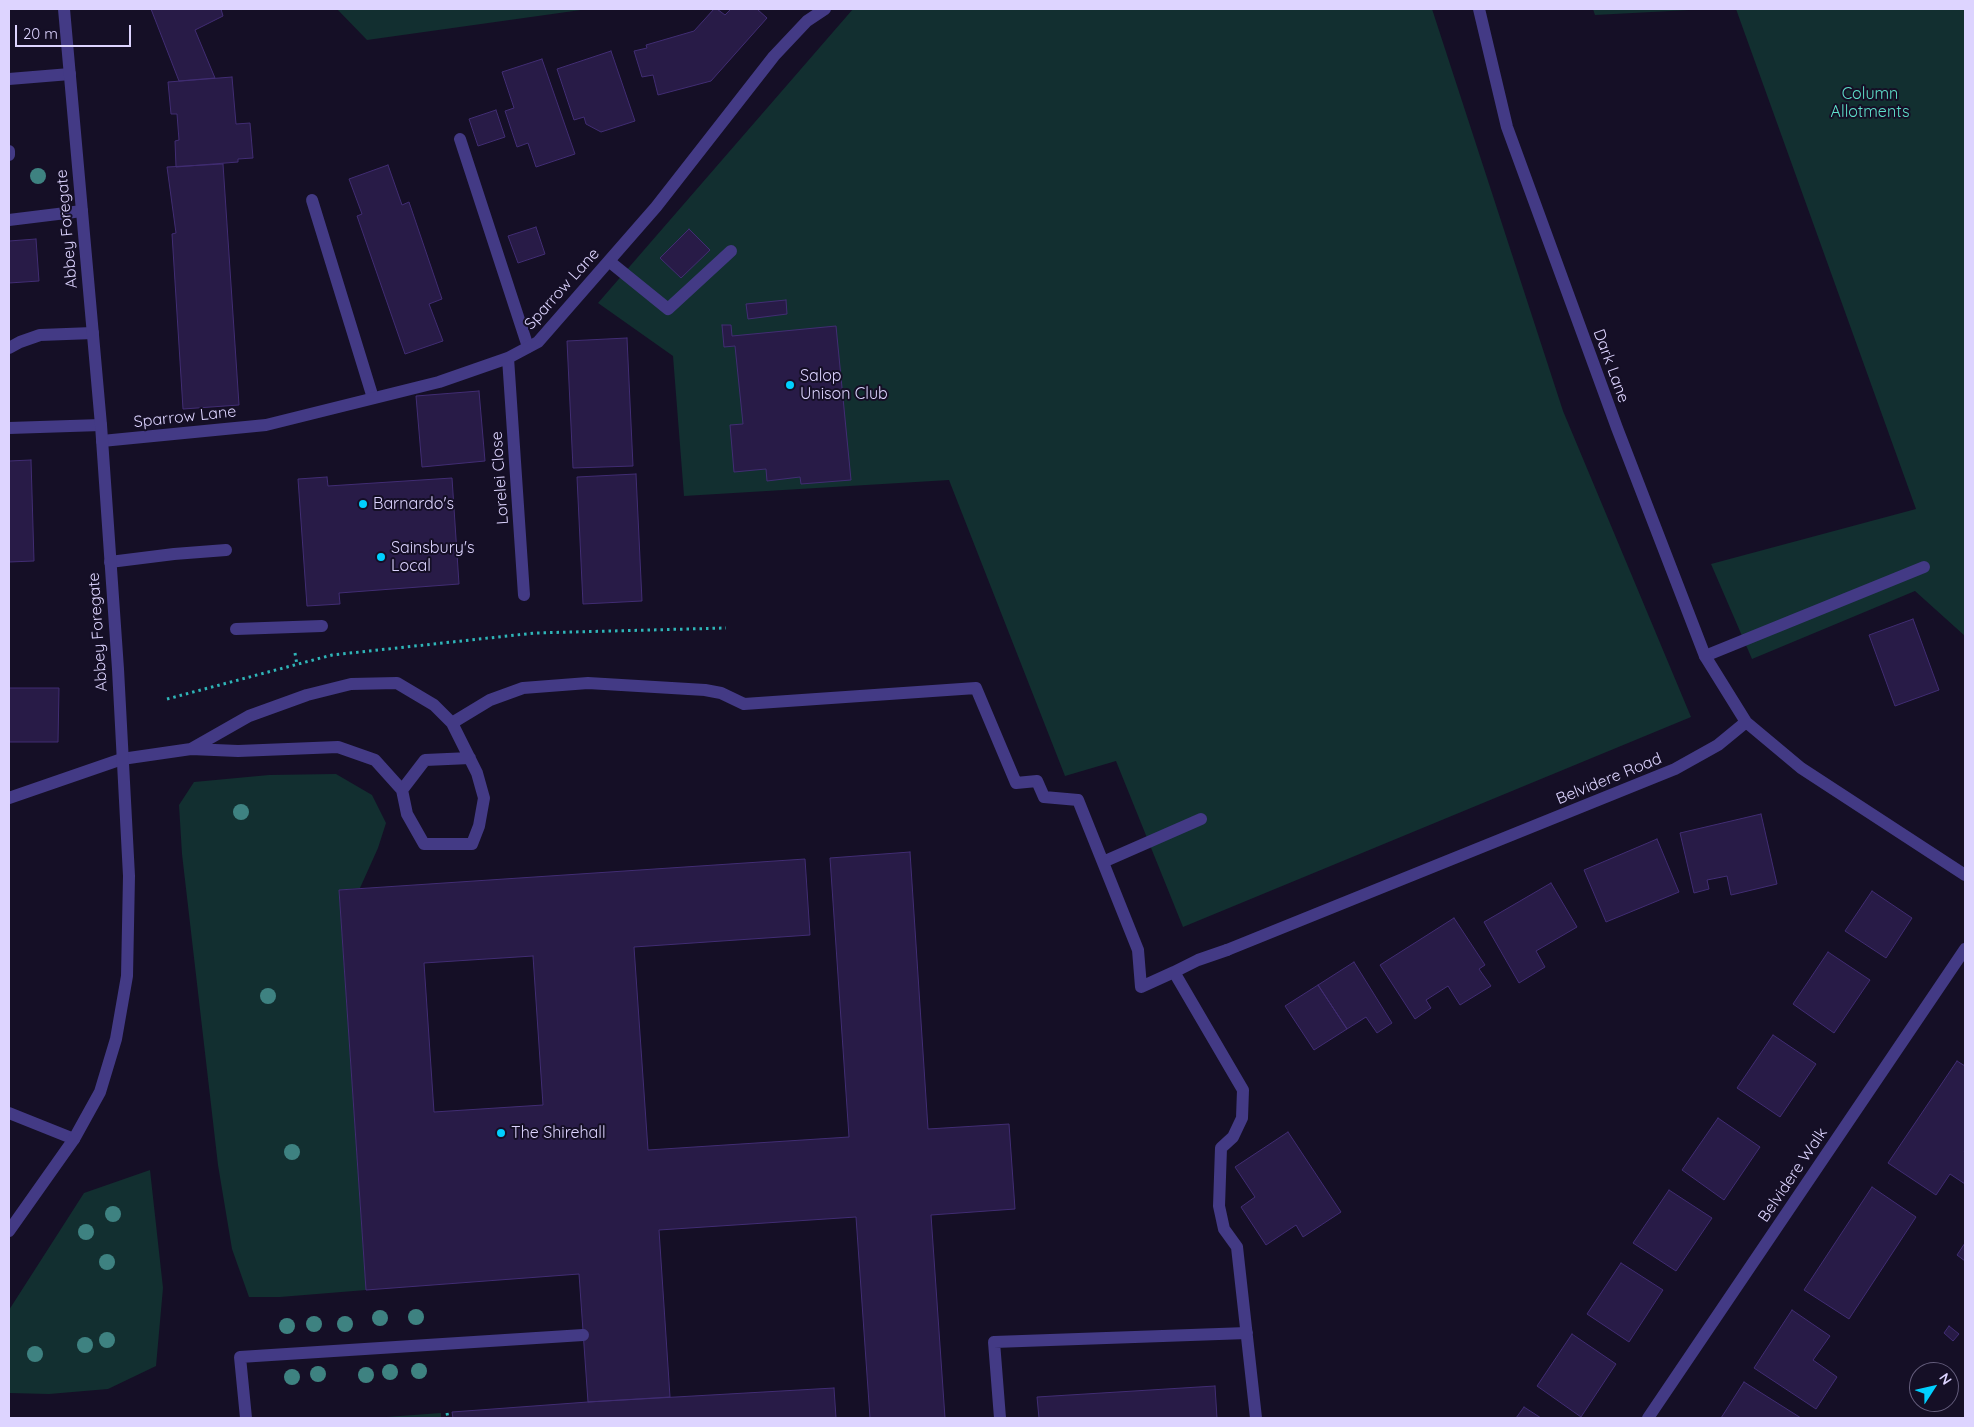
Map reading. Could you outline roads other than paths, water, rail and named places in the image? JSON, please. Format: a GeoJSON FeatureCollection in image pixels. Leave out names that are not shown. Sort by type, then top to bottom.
{"type":"FeatureCollection","features":[{"type":"Feature","properties":{"kind":"street","name":"Abbey Foregate"},"geometry":{"type":"LineString","coordinates":[[10,1231],[74,1139],[100,1092],[116,1039],[127,976],[129,876],[118,669],[101,425],[64,9]]}},
{"type":"Feature","properties":{"kind":"street","name":"Sparrow Lane"},"geometry":{"type":"LineString","coordinates":[[102,441],[266,425],[439,382],[508,358],[538,342],[610,262],[656,207],[774,56],[807,21],[825,9]]}},
{"type":"Feature","properties":{"kind":"street","name":"Dark Lane"},"geometry":{"type":"LineString","coordinates":[[1479,9],[1507,127],[1616,428],[1705,656],[1746,722]]}},
{"type":"Feature","properties":{"kind":"street"},"geometry":{"type":"LineString","coordinates":[[9,79],[70,74]]}},
{"type":"Feature","properties":{"kind":"street"},"geometry":{"type":"LineString","coordinates":[[460,139],[528,347]]}},
{"type":"Feature","properties":{"kind":"street"},"geometry":{"type":"LineString","coordinates":[[312,200],[373,398]]}},
{"type":"Feature","properties":{"kind":"street"},"geometry":{"type":"LineString","coordinates":[[9,220],[82,212]]}},
{"type":"Feature","properties":{"kind":"street"},"geometry":{"type":"LineString","coordinates":[[610,262],[668,309],[731,251]]}},
{"type":"Feature","properties":{"kind":"street"},"geometry":{"type":"LineString","coordinates":[[9,348],[40,335],[93,332]]}},
{"type":"Feature","properties":{"kind":"street","name":"Lorelei Close"},"geometry":{"type":"LineString","coordinates":[[508,358],[524,595]]}},
{"type":"Feature","properties":{"kind":"street"},"geometry":{"type":"LineString","coordinates":[[9,428],[101,425]]}},
{"type":"Feature","properties":{"kind":"street"},"geometry":{"type":"LineString","coordinates":[[110,562],[226,550]]}},
{"type":"Feature","properties":{"kind":"street"},"geometry":{"type":"LineString","coordinates":[[1705,656],[1924,566]]}},
{"type":"Feature","properties":{"kind":"street"},"geometry":{"type":"LineString","coordinates":[[236,629],[322,626]]}},
{"type":"Feature","properties":{"kind":"street"},"geometry":{"type":"LineString","coordinates":[[9,798],[122,759],[191,748],[238,752],[338,747],[375,760],[402,790],[407,814],[424,844],[472,844],[479,826],[484,798],[477,773],[452,723],[434,704],[397,683],[351,684],[307,695],[249,716],[191,748]]}},
{"type":"Feature","properties":{"kind":"street"},"geometry":{"type":"LineString","coordinates":[[452,723],[490,700],[523,688],[588,684],[705,690],[721,693],[744,704],[976,688],[1016,783],[1037,781],[1044,797],[1078,800],[1103,862],[1201,819]]}},
{"type":"Feature","properties":{"kind":"street"},"geometry":{"type":"LineString","coordinates":[[1746,722],[1800,768],[1965,875]]}},
{"type":"Feature","properties":{"kind":"street","name":"Belvidere Road"},"geometry":{"type":"LineString","coordinates":[[1103,862],[1138,950],[1141,987],[1198,960],[1675,769],[1718,745],[1746,722]]}},
{"type":"Feature","properties":{"kind":"street"},"geometry":{"type":"LineString","coordinates":[[402,790],[425,760],[470,758]]}},
{"type":"Feature","properties":{"kind":"street","name":"Belvidere Walk"},"geometry":{"type":"LineString","coordinates":[[1648,1418],[1965,949]]}},
{"type":"Feature","properties":{"kind":"street"},"geometry":{"type":"LineString","coordinates":[[1174,972],[1242,1090],[1242,1118],[1233,1137],[1221,1148],[1219,1206],[1224,1229],[1237,1247],[1256,1418]]}},
{"type":"Feature","properties":{"kind":"street"},"geometry":{"type":"LineString","coordinates":[[9,1113],[74,1139]]}},
{"type":"Feature","properties":{"kind":"street"},"geometry":{"type":"LineString","coordinates":[[1000,1418],[994,1342],[1246,1333]]}},
{"type":"Feature","properties":{"kind":"street"},"geometry":{"type":"LineString","coordinates":[[246,1418],[240,1357],[583,1334]]}},
{"type":"Feature","properties":{"kind":"place","name":"Salop Unison Club"},"geometry":{"type":"Point","coordinates":[790,385]}},
{"type":"Feature","properties":{"kind":"place","name":"Barnardo's"},"geometry":{"type":"Point","coordinates":[363,504]}},
{"type":"Feature","properties":{"kind":"place","name":"Sainsbury's Local"},"geometry":{"type":"Point","coordinates":[381,557]}},
{"type":"Feature","properties":{"kind":"place","name":"The Shirehall"},"geometry":{"type":"Point","coordinates":[501,1133]}},
{"type":"Feature","properties":{"kind":"park label","name":"Column Allotments"},"geometry":{"type":"Point","coordinates":[1870,103]}}]}
